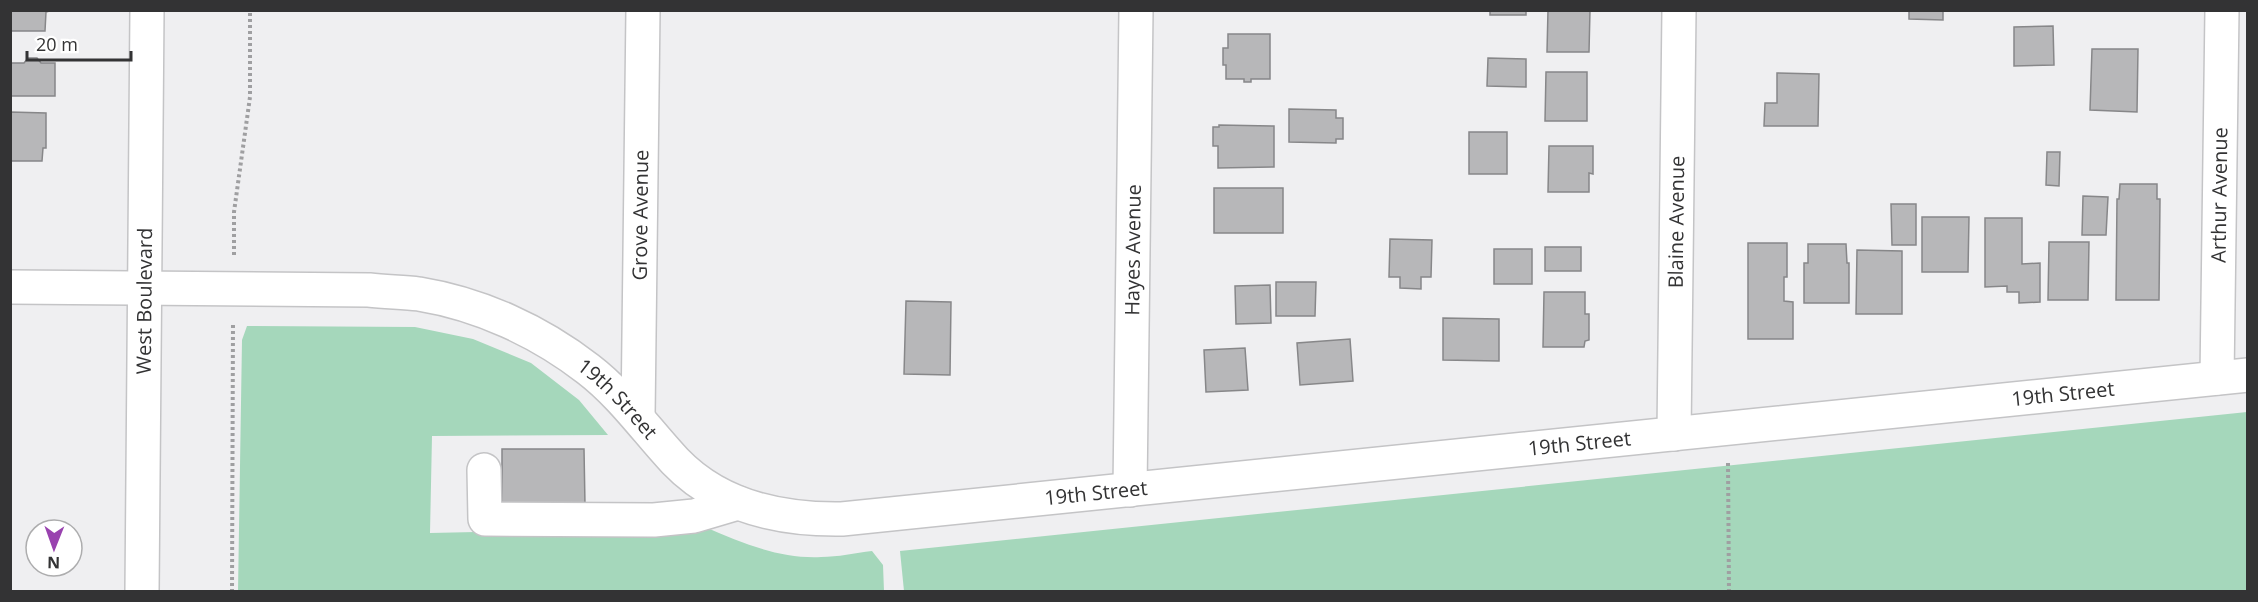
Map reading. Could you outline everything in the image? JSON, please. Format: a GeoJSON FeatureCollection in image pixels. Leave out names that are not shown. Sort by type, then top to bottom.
{"type":"FeatureCollection","features":[{"type":"Feature","properties":{"kind":"street","name":"West Boulevard"},"geometry":{"type":"LineString","coordinates":[[142,591],[147,10]]}},
{"type":"Feature","properties":{"kind":"street","name":"Grove Avenue"},"geometry":{"type":"LineString","coordinates":[[638,417],[643,10]]}},
{"type":"Feature","properties":{"kind":"street","name":"Hayes Avenue"},"geometry":{"type":"LineString","coordinates":[[1130,490],[1136,10]]}},
{"type":"Feature","properties":{"kind":"street","name":"Blaine Avenue"},"geometry":{"type":"LineString","coordinates":[[1674,434],[1679,10]]}},
{"type":"Feature","properties":{"kind":"street","name":"Arthur Avenue"},"geometry":{"type":"LineString","coordinates":[[2222,10],[2232,377]]}},
{"type":"Feature","properties":{"kind":"street","name":"19th Street"},"geometry":{"type":"LineString","coordinates":[[10,287],[369,290],[418,294],[449,300],[508,320],[536,334],[588,368],[638,417],[677,463],[706,485],[738,503],[772,514],[808,520],[842,519],[2232,377]]}},
{"type":"Feature","properties":{"kind":"street"},"geometry":{"type":"LineString","coordinates":[[484,470],[485,519],[654,520],[694,516],[738,503]]}},
{"type":"Feature","properties":{"kind":"path"},"geometry":{"type":"LineString","coordinates":[[1724,429],[1729,474],[1729,591]]}},
{"type":"Feature","properties":{"kind":"green space"},"geometry":{"type":"Polygon","coordinates":[[[247,326],[415,327],[473,339],[531,363],[579,400],[608,435],[432,436],[430,533],[705,527],[776,553],[827,557],[872,551],[883,565],[884,591],[238,592],[242,340],[247,326]]]}},
{"type":"Feature","properties":{"kind":"green space"},"geometry":{"type":"Polygon","coordinates":[[[2247,412],[2247,591],[904,591],[900,551],[2247,412]]]}},
{"type":"Feature","properties":{"kind":"building"},"geometry":{"type":"Polygon","coordinates":[[[10,10],[53,10],[46,12],[45,31],[10,31],[10,10]]]}},
{"type":"Feature","properties":{"kind":"building"},"geometry":{"type":"Polygon","coordinates":[[[1490,10],[1526,10],[1526,15],[1490,15],[1490,10]]]}},
{"type":"Feature","properties":{"kind":"building"},"geometry":{"type":"Polygon","coordinates":[[[1548,10],[1590,10],[1589,52],[1547,52],[1548,10]]]}},
{"type":"Feature","properties":{"kind":"building"},"geometry":{"type":"Polygon","coordinates":[[[1909,10],[1943,10],[1943,20],[1909,19],[1909,10]]]}},
{"type":"Feature","properties":{"kind":"building"},"geometry":{"type":"Polygon","coordinates":[[[2053,26],[2054,65],[2014,66],[2014,27],[2053,26]]]}},
{"type":"Feature","properties":{"kind":"building"},"geometry":{"type":"Polygon","coordinates":[[[1228,34],[1270,34],[1270,79],[1251,79],[1251,82],[1244,82],[1244,79],[1226,79],[1223,48],[1228,48],[1228,34]]]}},
{"type":"Feature","properties":{"kind":"building"},"geometry":{"type":"Polygon","coordinates":[[[2092,49],[2138,49],[2137,112],[2090,110],[2092,49]]]}},
{"type":"Feature","properties":{"kind":"building"},"geometry":{"type":"Polygon","coordinates":[[[28,58],[37,58],[41,63],[55,63],[55,96],[10,96],[10,63],[24,63],[28,58]]]}},
{"type":"Feature","properties":{"kind":"building"},"geometry":{"type":"Polygon","coordinates":[[[1488,58],[1526,59],[1526,87],[1487,86],[1488,58]]]}},
{"type":"Feature","properties":{"kind":"building"},"geometry":{"type":"Polygon","coordinates":[[[1546,72],[1587,72],[1587,121],[1545,121],[1546,72]]]}},
{"type":"Feature","properties":{"kind":"building"},"geometry":{"type":"Polygon","coordinates":[[[1777,73],[1819,74],[1818,126],[1764,126],[1765,103],[1777,103],[1777,73]]]}},
{"type":"Feature","properties":{"kind":"building"},"geometry":{"type":"Polygon","coordinates":[[[1289,109],[1336,110],[1336,118],[1343,118],[1343,139],[1336,139],[1336,143],[1289,142],[1289,109]]]}},
{"type":"Feature","properties":{"kind":"building"},"geometry":{"type":"Polygon","coordinates":[[[10,112],[46,113],[46,148],[43,148],[42,161],[10,161],[10,112]]]}},
{"type":"Feature","properties":{"kind":"building"},"geometry":{"type":"Polygon","coordinates":[[[1219,125],[1274,126],[1274,167],[1218,168],[1218,146],[1213,146],[1213,127],[1219,127],[1219,125]]]}},
{"type":"Feature","properties":{"kind":"building"},"geometry":{"type":"Polygon","coordinates":[[[1469,132],[1507,132],[1507,174],[1469,174],[1469,132]]]}},
{"type":"Feature","properties":{"kind":"building"},"geometry":{"type":"Polygon","coordinates":[[[1549,146],[1593,146],[1593,174],[1589,173],[1589,192],[1548,192],[1549,146]]]}},
{"type":"Feature","properties":{"kind":"building"},"geometry":{"type":"Polygon","coordinates":[[[2047,152],[2060,152],[2059,186],[2046,185],[2047,152]]]}},
{"type":"Feature","properties":{"kind":"building"},"geometry":{"type":"Polygon","coordinates":[[[2120,184],[2157,184],[2157,199],[2160,199],[2159,300],[2116,300],[2117,199],[2119,199],[2120,184]]]}},
{"type":"Feature","properties":{"kind":"building"},"geometry":{"type":"Polygon","coordinates":[[[1214,188],[1283,188],[1283,233],[1214,233],[1214,188]]]}},
{"type":"Feature","properties":{"kind":"building"},"geometry":{"type":"Polygon","coordinates":[[[2083,196],[2108,197],[2106,235],[2082,235],[2083,196]]]}},
{"type":"Feature","properties":{"kind":"building"},"geometry":{"type":"Polygon","coordinates":[[[1891,204],[1916,204],[1916,245],[1892,245],[1891,204]]]}},
{"type":"Feature","properties":{"kind":"building"},"geometry":{"type":"Polygon","coordinates":[[[1922,217],[1969,217],[1968,272],[1922,272],[1922,217]]]}},
{"type":"Feature","properties":{"kind":"building"},"geometry":{"type":"Polygon","coordinates":[[[1985,218],[2022,218],[2022,264],[2040,263],[2040,302],[2019,303],[2019,292],[2007,292],[2007,286],[1985,287],[1985,218]]]}},
{"type":"Feature","properties":{"kind":"building"},"geometry":{"type":"Polygon","coordinates":[[[1390,239],[1432,240],[1431,277],[1421,277],[1421,289],[1400,288],[1400,277],[1389,277],[1390,239]]]}},
{"type":"Feature","properties":{"kind":"building"},"geometry":{"type":"Polygon","coordinates":[[[2049,242],[2089,242],[2088,300],[2048,300],[2049,242]]]}},
{"type":"Feature","properties":{"kind":"building"},"geometry":{"type":"Polygon","coordinates":[[[1748,243],[1787,243],[1784,301],[1793,302],[1793,339],[1748,339],[1748,243]]]}},
{"type":"Feature","properties":{"kind":"building"},"geometry":{"type":"Polygon","coordinates":[[[1808,244],[1846,244],[1847,263],[1849,263],[1849,303],[1804,303],[1804,263],[1808,263],[1808,244]]]}},
{"type":"Feature","properties":{"kind":"building"},"geometry":{"type":"Polygon","coordinates":[[[1545,247],[1581,247],[1581,271],[1545,271],[1545,247]]]}},
{"type":"Feature","properties":{"kind":"building"},"geometry":{"type":"Polygon","coordinates":[[[1494,249],[1532,249],[1532,284],[1494,284],[1494,249]]]}},
{"type":"Feature","properties":{"kind":"building"},"geometry":{"type":"Polygon","coordinates":[[[1857,250],[1902,251],[1902,314],[1856,314],[1857,250]]]}},
{"type":"Feature","properties":{"kind":"building"},"geometry":{"type":"Polygon","coordinates":[[[1276,282],[1316,282],[1315,316],[1276,316],[1276,282]]]}},
{"type":"Feature","properties":{"kind":"building"},"geometry":{"type":"Polygon","coordinates":[[[1270,285],[1271,323],[1236,324],[1235,286],[1270,285]]]}},
{"type":"Feature","properties":{"kind":"building"},"geometry":{"type":"Polygon","coordinates":[[[1544,292],[1585,292],[1585,314],[1589,314],[1589,340],[1585,341],[1584,347],[1543,347],[1544,292]]]}},
{"type":"Feature","properties":{"kind":"building"},"geometry":{"type":"Polygon","coordinates":[[[906,301],[951,302],[950,375],[904,374],[906,301]]]}},
{"type":"Feature","properties":{"kind":"building"},"geometry":{"type":"Polygon","coordinates":[[[1443,318],[1499,319],[1499,361],[1443,360],[1443,318]]]}},
{"type":"Feature","properties":{"kind":"building"},"geometry":{"type":"Polygon","coordinates":[[[1350,339],[1353,381],[1300,385],[1297,343],[1350,339]]]}},
{"type":"Feature","properties":{"kind":"building"},"geometry":{"type":"Polygon","coordinates":[[[1245,348],[1248,390],[1206,392],[1204,350],[1245,348]]]}},
{"type":"Feature","properties":{"kind":"building"},"geometry":{"type":"Polygon","coordinates":[[[502,449],[584,449],[585,505],[502,506],[502,449]]]}}]}
